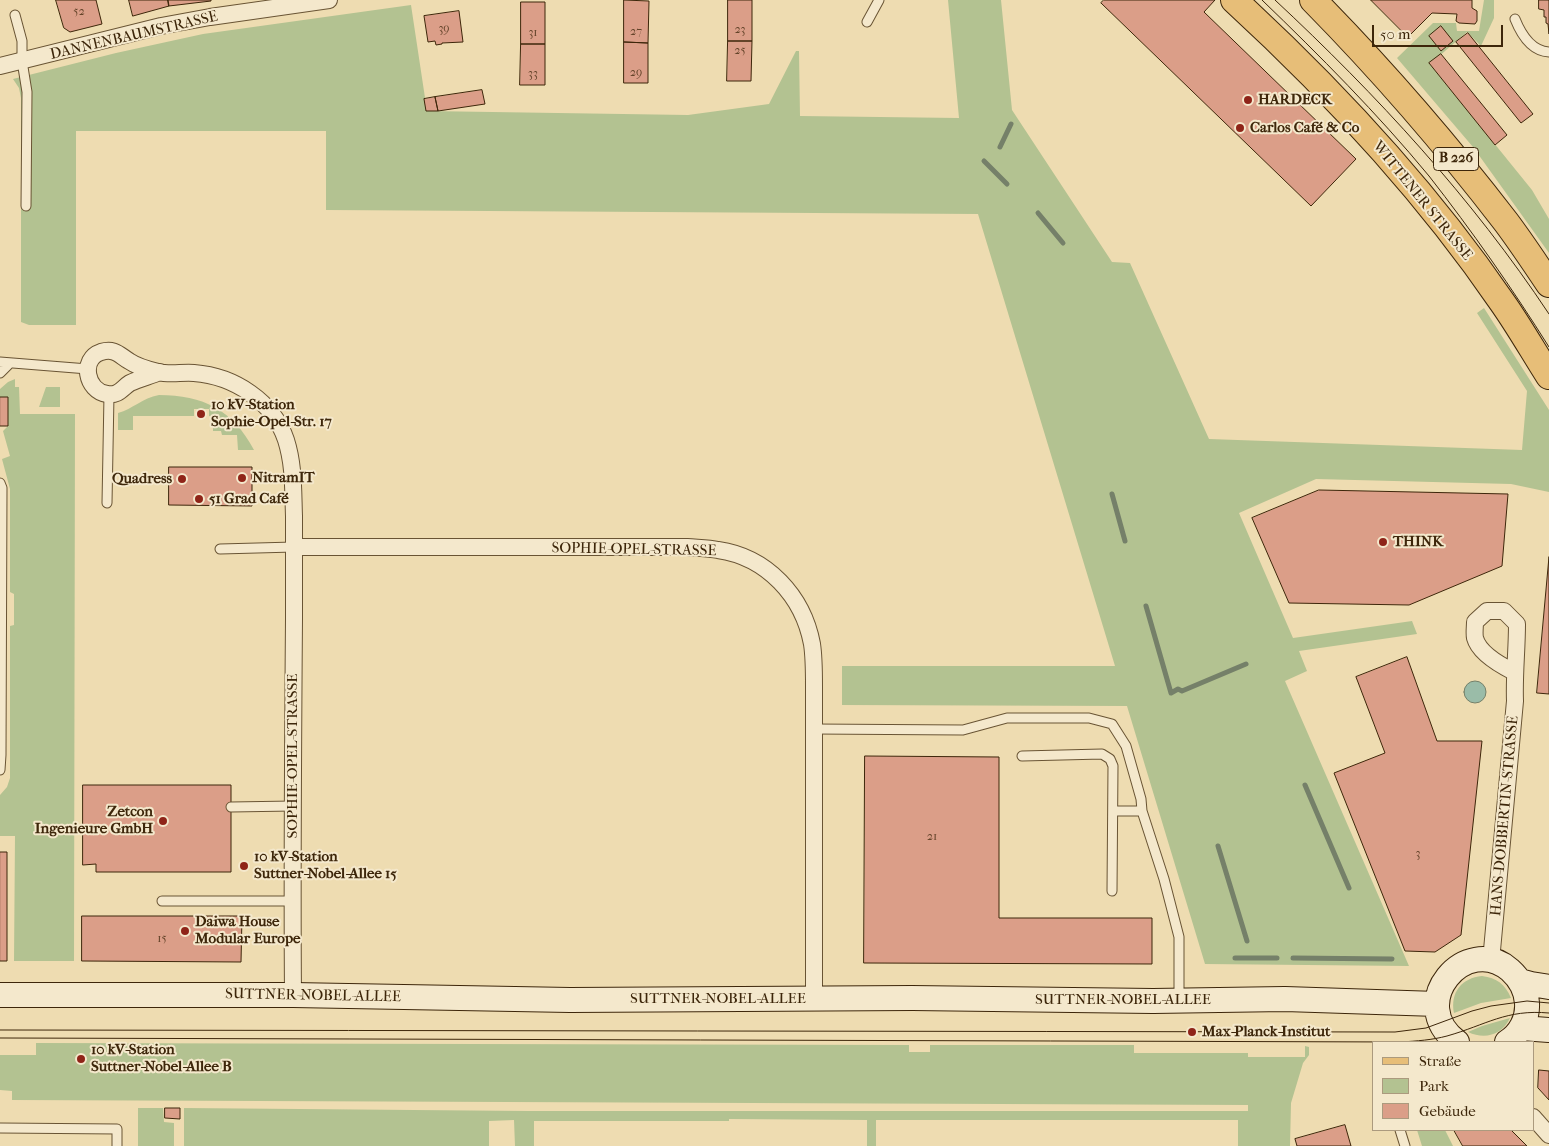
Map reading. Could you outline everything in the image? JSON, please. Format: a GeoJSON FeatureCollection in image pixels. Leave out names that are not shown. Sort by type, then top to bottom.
{"type":"FeatureCollection","features":[{"type":"Feature","properties":{"kind":"main road","name":"WITTENER STRASSE"},"geometry":{"type":"LineString","coordinates":[[1234,0],[1353,118],[1410,183],[1453,236],[1502,302],[1549,376]]}},
{"type":"Feature","properties":{"kind":"main road","name":"B 226"},"geometry":{"type":"LineString","coordinates":[[1313,0],[1390,81],[1444,144],[1507,223],[1549,284]]}},
{"type":"Feature","properties":{"kind":"street","name":"DANNENBAUMSTRASSE"},"geometry":{"type":"LineString","coordinates":[[0,66],[160,26],[329,0]]}},
{"type":"Feature","properties":{"kind":"street","name":"SOPHIE-OPEL-STRASSE"},"geometry":{"type":"LineString","coordinates":[[88,369],[91,360],[98,353],[109,350],[121,353],[130,362],[160,372],[194,372],[222,378],[244,388],[260,401],[274,417],[285,438],[292,460],[294,548],[293,995]]}},
{"type":"Feature","properties":{"kind":"street"},"geometry":{"type":"LineString","coordinates":[[88,369],[90,382],[97,391],[109,395]]}},
{"type":"Feature","properties":{"kind":"street","name":"SOPHIE-OPEL-STRASSE"},"geometry":{"type":"LineString","coordinates":[[109,395],[120,392],[129,384],[160,372]]}},
{"type":"Feature","properties":{"kind":"street","name":"SOPHIE-OPEL-STRASSE"},"geometry":{"type":"LineString","coordinates":[[294,548],[687,548],[719,550],[754,561],[782,582],[801,610],[812,644],[814,677],[814,998]]}},
{"type":"Feature","properties":{"kind":"street","name":"HANS-DOBBERTIN-STRASSE"},"geometry":{"type":"LineString","coordinates":[[1491,961],[1515,701],[1514,672]]}},
{"type":"Feature","properties":{"kind":"street"},"geometry":{"type":"LineString","coordinates":[[1456,1041],[1448,1036],[1440,1024],[1437,1004],[1441,986],[1457,968],[1479,960],[1491,961],[1508,968],[1520,980],[1527,998],[1528,1008],[1526,1018],[1514,1035]]}},
{"type":"Feature","properties":{"kind":"street"},"geometry":{"type":"LineString","coordinates":[[1520,980],[1531,984],[1549,986]]}},
{"type":"Feature","properties":{"kind":"street","name":"SUTTNER-NOBEL-ALLEE"},"geometry":{"type":"LineString","coordinates":[[0,995],[293,995],[521,999],[912,998],[1179,1001],[1285,999],[1437,1004]]}},
{"type":"Feature","properties":{"kind":"street"},"geometry":{"type":"LineString","coordinates":[[1514,1035],[1549,1030]]}},
{"type":"Feature","properties":{"kind":"street"},"geometry":{"type":"LineString","coordinates":[[1534,1118],[1549,1135]]}},
{"type":"Feature","properties":{"kind":"lane"},"geometry":{"type":"LineString","coordinates":[[867,22],[879,0]]}},
{"type":"Feature","properties":{"kind":"lane"},"geometry":{"type":"LineString","coordinates":[[15,15],[22,41],[22,61],[27,92],[26,206]]}},
{"type":"Feature","properties":{"kind":"lane"},"geometry":{"type":"LineString","coordinates":[[1515,19],[1521,34],[1532,45],[1543,52],[1549,52]]}},
{"type":"Feature","properties":{"kind":"lane"},"geometry":{"type":"LineString","coordinates":[[0,362],[88,369]]}},
{"type":"Feature","properties":{"kind":"lane"},"geometry":{"type":"LineString","coordinates":[[129,384],[132,373],[130,362]]}},
{"type":"Feature","properties":{"kind":"lane"},"geometry":{"type":"LineString","coordinates":[[0,373],[10,363]]}},
{"type":"Feature","properties":{"kind":"lane"},"geometry":{"type":"LineString","coordinates":[[107,502],[109,395]]}},
{"type":"Feature","properties":{"kind":"lane"},"geometry":{"type":"LineString","coordinates":[[0,482],[2,488],[0,770]]}},
{"type":"Feature","properties":{"kind":"lane"},"geometry":{"type":"LineString","coordinates":[[220,549],[294,548]]}},
{"type":"Feature","properties":{"kind":"lane"},"geometry":{"type":"LineString","coordinates":[[814,729],[963,730],[1007,718],[1089,718],[1112,724],[1126,746],[1141,799],[1142,811],[1164,879],[1179,937],[1179,1001]]}},
{"type":"Feature","properties":{"kind":"lane"},"geometry":{"type":"LineString","coordinates":[[1022,756],[1102,754],[1110,759],[1113,766],[1112,891]]}},
{"type":"Feature","properties":{"kind":"lane"},"geometry":{"type":"LineString","coordinates":[[231,807],[293,806]]}},
{"type":"Feature","properties":{"kind":"lane"},"geometry":{"type":"LineString","coordinates":[[1113,811],[1142,811]]}},
{"type":"Feature","properties":{"kind":"lane"},"geometry":{"type":"LineString","coordinates":[[162,901],[292,901]]}},
{"type":"Feature","properties":{"kind":"lane"},"geometry":{"type":"LineString","coordinates":[[0,1128],[117,1129],[117,1146]]}},
{"type":"Feature","properties":{"kind":"lane"},"geometry":{"type":"LineString","coordinates":[[1400,1131],[1405,1146]]}},
{"type":"Feature","properties":{"kind":"green space"},"geometry":{"type":"Polygon","coordinates":[[[948,0],[1001,0],[1012,110],[1112,262],[1130,263],[1209,439],[1522,450],[1527,391],[1477,313],[1484,308],[1549,410],[1549,492],[1511,484],[1316,479],[1239,513],[1293,638],[1412,621],[1417,634],[1299,651],[1307,671],[1285,681],[1409,966],[1205,964],[1127,706],[842,705],[842,666],[1115,666],[978,214],[326,210],[326,131],[76,131],[76,325],[29,325],[21,322],[21,98],[19,88],[13,79],[116,53],[203,34],[411,5],[427,111],[688,115],[769,104],[796,51],[799,51],[800,116],[959,118],[948,0]]]}},
{"type":"Feature","properties":{"kind":"green space"},"geometry":{"type":"Polygon","coordinates":[[[1484,0],[1494,0],[1494,18],[1481,46],[1467,32],[1430,64],[1532,190],[1549,219],[1549,253],[1473,147],[1397,58],[1433,23],[1456,23],[1457,31],[1479,31],[1484,0]]]}},
{"type":"Feature","properties":{"kind":"green space"},"geometry":{"type":"Polygon","coordinates":[[[15,379],[15,387],[19,387],[20,414],[75,414],[74,961],[14,961],[15,836],[0,836],[0,795],[7,787],[10,778],[10,626],[14,625],[14,594],[10,592],[10,489],[2,459],[10,456],[3,431],[8,426],[8,398],[0,397],[0,389],[15,379]]]}},
{"type":"Feature","properties":{"kind":"green space"},"geometry":{"type":"Polygon","coordinates":[[[46,387],[60,387],[60,407],[39,407],[46,387]]]}},
{"type":"Feature","properties":{"kind":"green space"},"geometry":{"type":"Polygon","coordinates":[[[159,395],[189,398],[215,408],[236,425],[246,436],[254,450],[238,450],[237,435],[222,435],[221,431],[213,431],[213,417],[209,416],[209,409],[194,409],[194,416],[133,416],[133,430],[118,430],[118,413],[159,395]]]}},
{"type":"Feature","properties":{"kind":"green space"},"geometry":{"type":"Polygon","coordinates":[[[1482,976],[1500,982],[1511,998],[1481,1003],[1454,1013],[1454,999],[1459,987],[1475,977],[1482,976]]]}},
{"type":"Feature","properties":{"kind":"green space"},"geometry":{"type":"Polygon","coordinates":[[[1510,1018],[1507,1024],[1498,1032],[1487,1036],[1468,1032],[1482,1026],[1510,1018]]]}},
{"type":"Feature","properties":{"kind":"green space"},"geometry":{"type":"Polygon","coordinates":[[[36,1043],[909,1045],[909,1052],[930,1052],[930,1045],[1134,1045],[1134,1053],[1248,1053],[1248,1057],[1305,1057],[1305,1046],[1309,1047],[1309,1055],[1303,1063],[1291,1103],[1290,1146],[1238,1146],[1238,1120],[876,1120],[876,1146],[867,1146],[867,1120],[729,1119],[729,1121],[534,1121],[534,1146],[515,1146],[514,1120],[489,1121],[489,1146],[184,1146],[184,1108],[528,1111],[1248,1111],[1248,1105],[12,1100],[12,1091],[0,1090],[0,1055],[36,1055],[36,1043]]]}},
{"type":"Feature","properties":{"kind":"green space"},"geometry":{"type":"Polygon","coordinates":[[[138,1108],[163,1108],[164,1122],[174,1123],[174,1146],[138,1146],[138,1108]]]}},
{"type":"Feature","properties":{"kind":"green space"},"geometry":{"type":"Polygon","coordinates":[[[1417,1131],[1446,1131],[1453,1146],[1422,1146],[1417,1131]]]}},
{"type":"Feature","properties":{"kind":"shaded area"},"geometry":{"type":"Polygon","coordinates":[[[1475,681],[1485,688],[1486,692],[1479,702],[1475,703],[1465,696],[1464,692],[1471,682],[1475,681]]]}},
{"type":"Feature","properties":{"kind":"building"},"geometry":{"type":"Polygon","coordinates":[[[56,0],[96,0],[102,24],[70,32],[64,28],[56,0]]]}},
{"type":"Feature","properties":{"kind":"building"},"geometry":{"type":"Polygon","coordinates":[[[129,0],[168,0],[169,6],[133,16],[129,0]]]}},
{"type":"Feature","properties":{"kind":"building"},"geometry":{"type":"Polygon","coordinates":[[[168,0],[211,0],[211,1],[169,6],[168,0]]]}},
{"type":"Feature","properties":{"kind":"building"},"geometry":{"type":"Polygon","coordinates":[[[624,0],[649,1],[648,43],[624,42],[624,0]]]}},
{"type":"Feature","properties":{"kind":"building"},"geometry":{"type":"Polygon","coordinates":[[[728,0],[752,0],[752,41],[728,41],[728,0]]]}},
{"type":"Feature","properties":{"kind":"building","name":"HARDECK"},"geometry":{"type":"Polygon","coordinates":[[[1104,0],[1215,0],[1204,12],[1356,159],[1311,206],[1101,3],[1104,0]]]}},
{"type":"Feature","properties":{"kind":"building"},"geometry":{"type":"Polygon","coordinates":[[[1371,0],[1472,0],[1472,8],[1477,11],[1477,21],[1475,24],[1459,23],[1456,21],[1457,14],[1432,13],[1408,37],[1371,0]]]}},
{"type":"Feature","properties":{"kind":"building"},"geometry":{"type":"Polygon","coordinates":[[[1539,0],[1549,0],[1549,34],[1544,10],[1539,9],[1539,0]]]}},
{"type":"Feature","properties":{"kind":"building"},"geometry":{"type":"Polygon","coordinates":[[[521,2],[545,2],[545,44],[521,44],[521,2]]]}},
{"type":"Feature","properties":{"kind":"building"},"geometry":{"type":"Polygon","coordinates":[[[459,11],[463,42],[436,45],[435,41],[428,42],[424,16],[459,11]]]}},
{"type":"Feature","properties":{"kind":"building"},"geometry":{"type":"Polygon","coordinates":[[[1441,26],[1453,41],[1441,51],[1429,36],[1441,26]]]}},
{"type":"Feature","properties":{"kind":"building"},"geometry":{"type":"Polygon","coordinates":[[[1468,33],[1533,114],[1521,123],[1456,42],[1468,33]]]}},
{"type":"Feature","properties":{"kind":"building"},"geometry":{"type":"Polygon","coordinates":[[[728,41],[752,41],[751,81],[727,81],[728,41]]]}},
{"type":"Feature","properties":{"kind":"building"},"geometry":{"type":"Polygon","coordinates":[[[624,42],[648,43],[648,83],[624,83],[624,42]]]}},
{"type":"Feature","properties":{"kind":"building"},"geometry":{"type":"Polygon","coordinates":[[[521,44],[545,44],[545,85],[520,85],[521,44]]]}},
{"type":"Feature","properties":{"kind":"building"},"geometry":{"type":"Polygon","coordinates":[[[1441,54],[1507,135],[1495,145],[1429,63],[1441,54]]]}},
{"type":"Feature","properties":{"kind":"building"},"geometry":{"type":"Polygon","coordinates":[[[482,90],[485,104],[438,111],[435,97],[482,90]]]}},
{"type":"Feature","properties":{"kind":"building"},"geometry":{"type":"Polygon","coordinates":[[[435,97],[438,111],[426,111],[424,99],[435,97]]]}},
{"type":"Feature","properties":{"kind":"building"},"geometry":{"type":"Polygon","coordinates":[[[0,397],[8,397],[8,426],[0,426],[0,397]]]}},
{"type":"Feature","properties":{"kind":"building","name":"10 kV-Station Sophie-Opel-Str. 17"},"geometry":{"type":"Polygon","coordinates":[[[198,413],[205,413],[205,416],[198,416],[198,413]]]}},
{"type":"Feature","properties":{"kind":"building"},"geometry":{"type":"Polygon","coordinates":[[[169,467],[252,467],[252,506],[169,505],[169,467]]]}},
{"type":"Feature","properties":{"kind":"building","name":"THINK"},"geometry":{"type":"Polygon","coordinates":[[[1319,490],[1508,494],[1502,566],[1409,605],[1289,603],[1252,518],[1319,490]]]}},
{"type":"Feature","properties":{"kind":"building"},"geometry":{"type":"Polygon","coordinates":[[[1549,557],[1549,694],[1537,693],[1549,557]]]}},
{"type":"Feature","properties":{"kind":"building"},"geometry":{"type":"Polygon","coordinates":[[[1407,657],[1437,741],[1482,741],[1461,935],[1435,952],[1405,951],[1334,773],[1385,753],[1356,677],[1407,657]]]}},
{"type":"Feature","properties":{"kind":"building"},"geometry":{"type":"Polygon","coordinates":[[[865,756],[999,757],[999,918],[1152,918],[1152,964],[864,963],[865,756]]]}},
{"type":"Feature","properties":{"kind":"building","name":"Zetcon Ingenieure GmbH"},"geometry":{"type":"Polygon","coordinates":[[[83,785],[231,785],[231,872],[96,872],[96,864],[83,865],[83,785]]]}},
{"type":"Feature","properties":{"kind":"building"},"geometry":{"type":"Polygon","coordinates":[[[0,852],[7,852],[7,961],[0,961],[0,852]]]}},
{"type":"Feature","properties":{"kind":"building","name":"10 kV-Station Suttner-Nobel-Allee 15"},"geometry":{"type":"Polygon","coordinates":[[[242,862],[246,862],[246,870],[242,870],[242,862]]]}},
{"type":"Feature","properties":{"kind":"building"},"geometry":{"type":"Polygon","coordinates":[[[82,916],[242,916],[241,962],[82,961],[82,916]]]}},
{"type":"Feature","properties":{"kind":"building","name":"10 kV-Station Suttner-Nobel-Allee B"},"geometry":{"type":"Polygon","coordinates":[[[78,1057],[85,1058],[85,1061],[78,1061],[78,1057]]]}},
{"type":"Feature","properties":{"kind":"building"},"geometry":{"type":"Polygon","coordinates":[[[1539,1070],[1549,1071],[1549,1100],[1538,1088],[1539,1070]]]}},
{"type":"Feature","properties":{"kind":"building"},"geometry":{"type":"Polygon","coordinates":[[[165,1108],[180,1108],[180,1119],[165,1118],[165,1108]]]}},
{"type":"Feature","properties":{"kind":"building"},"geometry":{"type":"Polygon","coordinates":[[[1345,1125],[1351,1146],[1297,1146],[1295,1139],[1345,1125]]]}},
{"type":"Feature","properties":{"kind":"building"},"geometry":{"type":"Polygon","coordinates":[[[1455,1131],[1512,1131],[1527,1146],[1463,1146],[1455,1131]]]}},
{"type":"Feature","properties":{"kind":"waterway"},"geometry":{"type":"LineString","coordinates":[[1000,147],[1011,124]]}},
{"type":"Feature","properties":{"kind":"waterway"},"geometry":{"type":"LineString","coordinates":[[984,161],[1007,184]]}},
{"type":"Feature","properties":{"kind":"waterway"},"geometry":{"type":"LineString","coordinates":[[1038,213],[1063,243]]}},
{"type":"Feature","properties":{"kind":"waterway"},"geometry":{"type":"LineString","coordinates":[[1112,494],[1125,541]]}},
{"type":"Feature","properties":{"kind":"waterway"},"geometry":{"type":"LineString","coordinates":[[1146,606],[1171,693],[1178,689],[1182,691],[1246,664]]}},
{"type":"Feature","properties":{"kind":"waterway"},"geometry":{"type":"LineString","coordinates":[[1305,785],[1349,888]]}},
{"type":"Feature","properties":{"kind":"waterway"},"geometry":{"type":"LineString","coordinates":[[1218,846],[1247,941]]}},
{"type":"Feature","properties":{"kind":"waterway"},"geometry":{"type":"LineString","coordinates":[[1235,958],[1277,958]]}},
{"type":"Feature","properties":{"kind":"waterway"},"geometry":{"type":"LineString","coordinates":[[1293,958],[1392,959]]}},
{"type":"Feature","properties":{"kind":"tram line"},"geometry":{"type":"LineString","coordinates":[[1262,0],[1348,85],[1429,176],[1491,260],[1549,347]]}},
{"type":"Feature","properties":{"kind":"tram line"},"geometry":{"type":"LineString","coordinates":[[1275,0],[1350,73],[1421,149],[1488,229],[1549,314]]}},
{"type":"Feature","properties":{"kind":"tram line"},"geometry":{"type":"LineString","coordinates":[[0,1030],[1395,1032],[1426,1028],[1491,1006],[1527,1001],[1549,1003]]}},
{"type":"Feature","properties":{"kind":"tram line"},"geometry":{"type":"LineString","coordinates":[[1411,1041],[1447,1036],[1520,1013],[1549,1013]]}},
{"type":"Feature","properties":{"kind":"tram line"},"geometry":{"type":"LineString","coordinates":[[0,1038],[1372,1042]]}},
{"type":"Feature","properties":{"kind":"place","name":"HARDECK"},"geometry":{"type":"Point","coordinates":[1248,100]}},
{"type":"Feature","properties":{"kind":"place","name":"Carlos Café & Co"},"geometry":{"type":"Point","coordinates":[1240,128]}},
{"type":"Feature","properties":{"kind":"place","name":"10 kV-Station Sophie-Opel-Str. 17"},"geometry":{"type":"Point","coordinates":[201,414]}},
{"type":"Feature","properties":{"kind":"place","name":"NitramIT"},"geometry":{"type":"Point","coordinates":[242,478]}},
{"type":"Feature","properties":{"kind":"place","name":"Quadress"},"geometry":{"type":"Point","coordinates":[182,479]}},
{"type":"Feature","properties":{"kind":"place","name":"51 Grad Café"},"geometry":{"type":"Point","coordinates":[199,499]}},
{"type":"Feature","properties":{"kind":"place","name":"THINK"},"geometry":{"type":"Point","coordinates":[1383,542]}},
{"type":"Feature","properties":{"kind":"place","name":"Zetcon Ingenieure GmbH"},"geometry":{"type":"Point","coordinates":[163,821]}},
{"type":"Feature","properties":{"kind":"place","name":"10 kV-Station Suttner-Nobel-Allee 15"},"geometry":{"type":"Point","coordinates":[244,866]}},
{"type":"Feature","properties":{"kind":"place","name":"Daiwa House Modular Europe"},"geometry":{"type":"Point","coordinates":[185,931]}},
{"type":"Feature","properties":{"kind":"place","name":"Max-Planck-Institut"},"geometry":{"type":"Point","coordinates":[1192,1032]}},
{"type":"Feature","properties":{"kind":"place","name":"10 kV-Station Suttner-Nobel-Allee B"},"geometry":{"type":"Point","coordinates":[81,1059]}}]}
